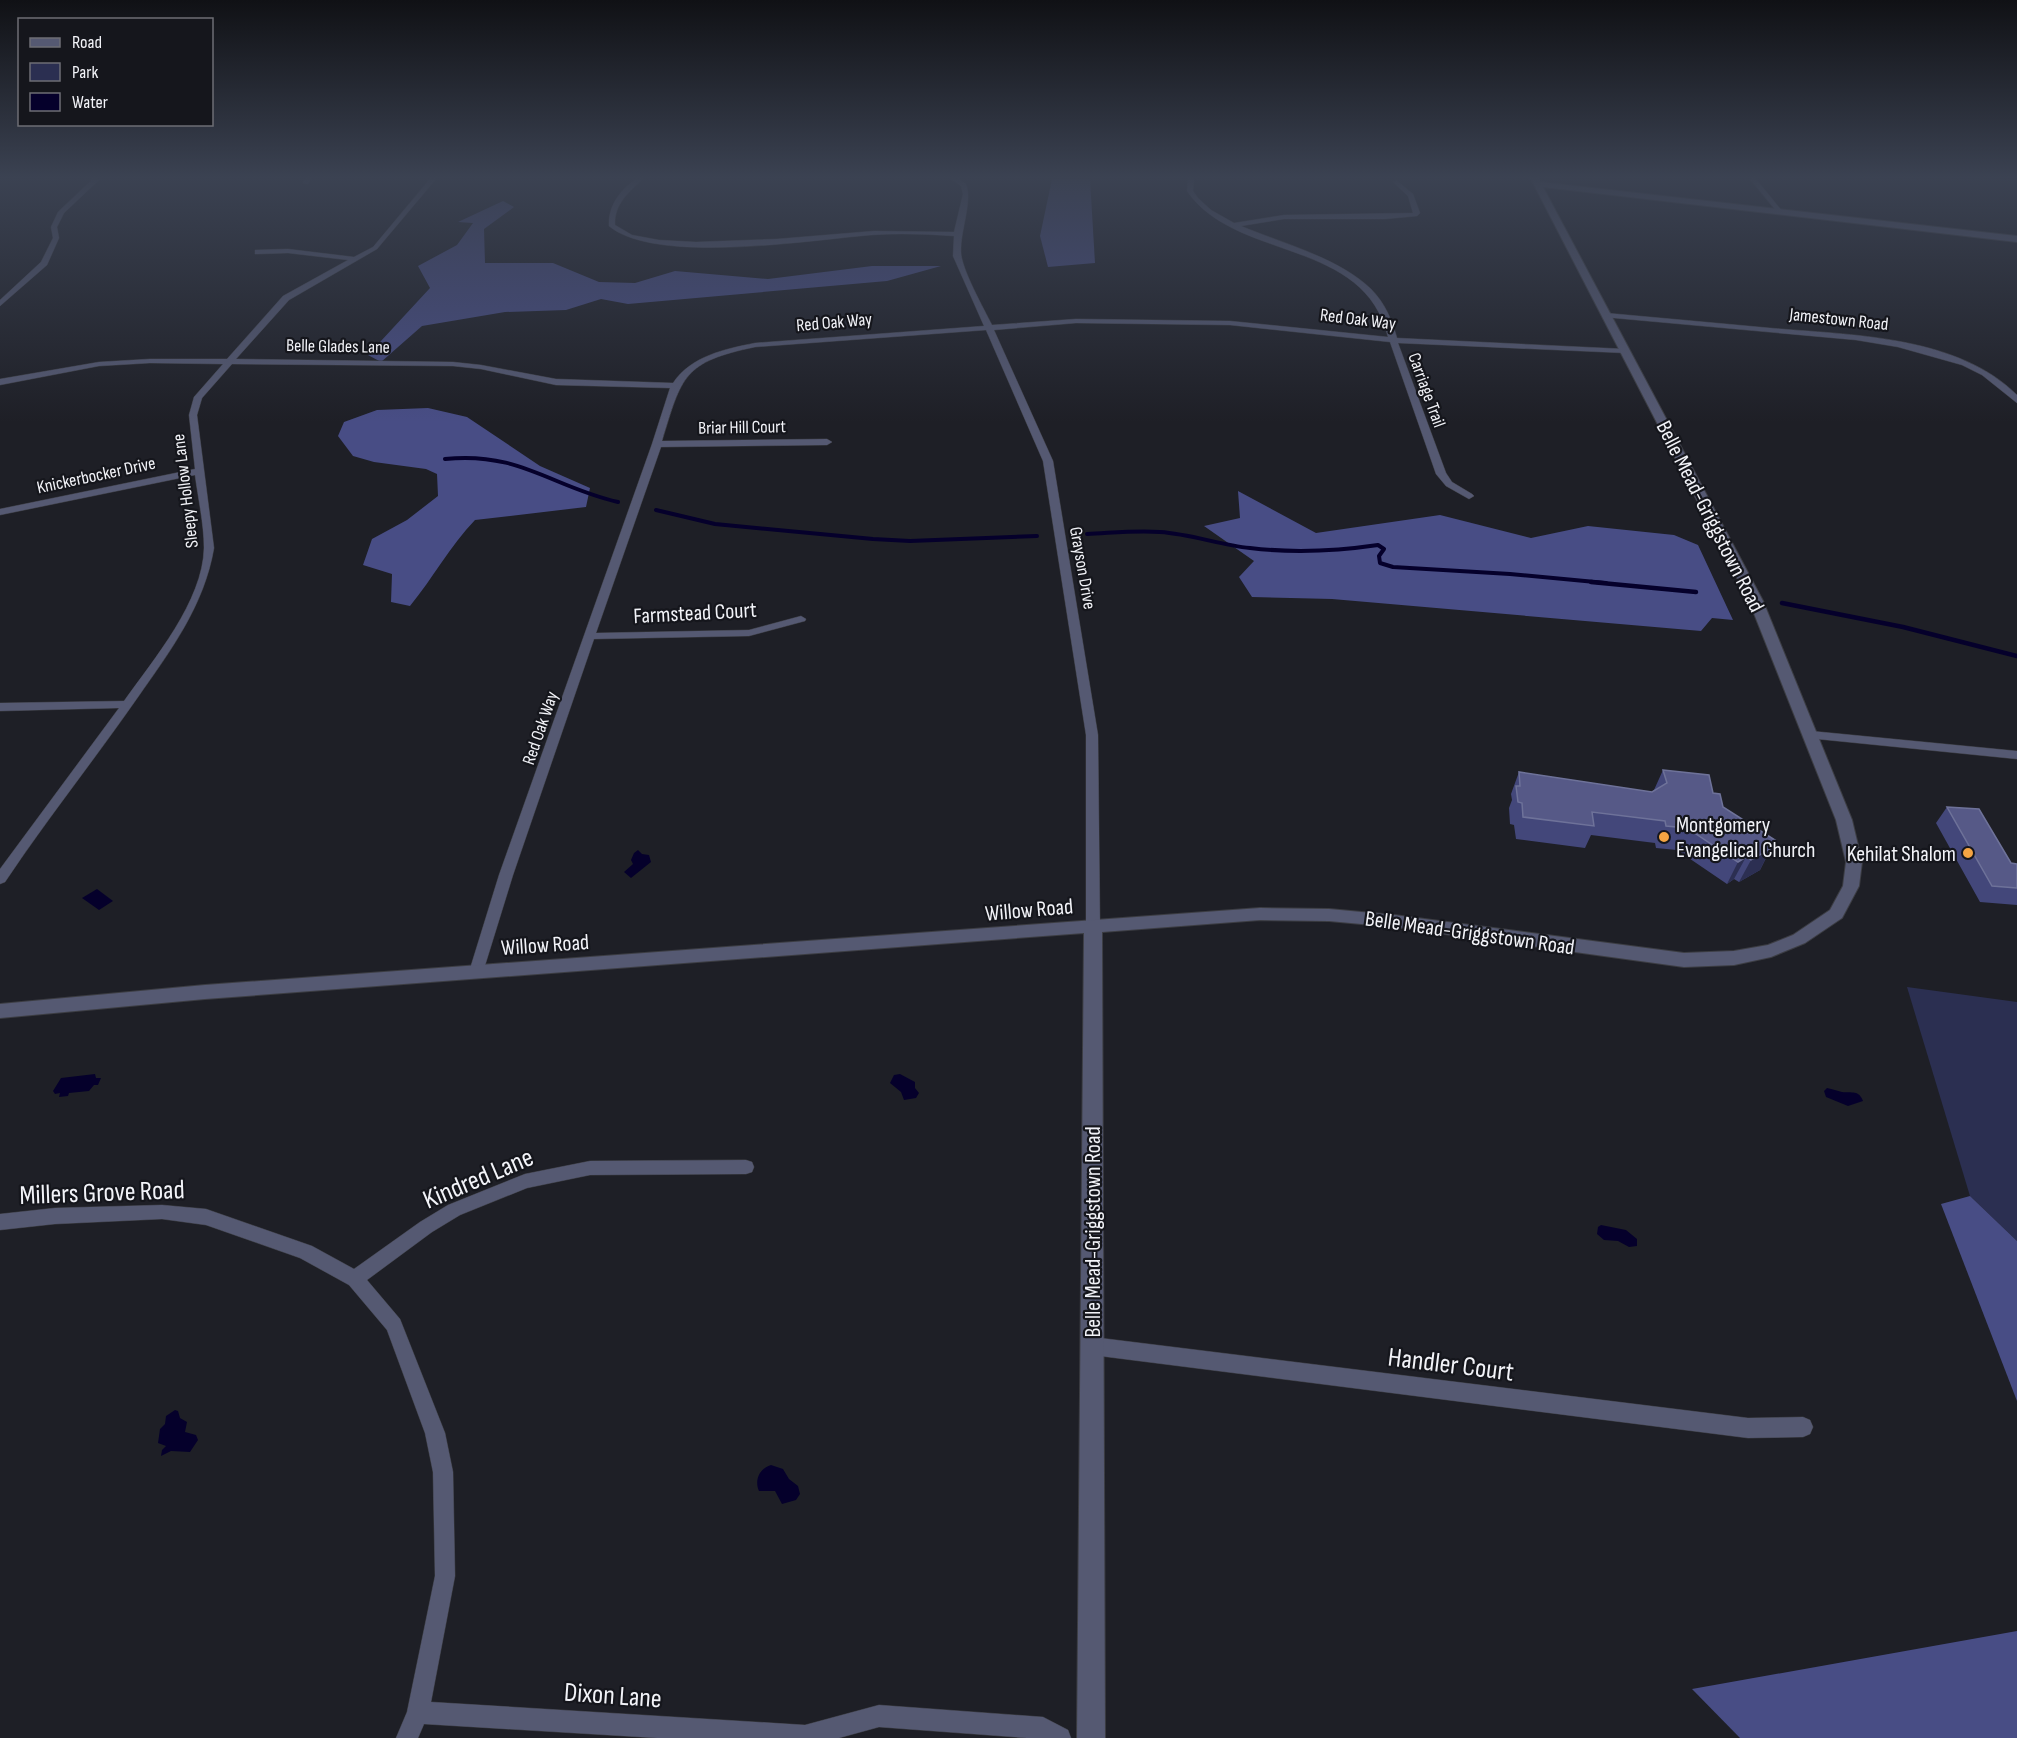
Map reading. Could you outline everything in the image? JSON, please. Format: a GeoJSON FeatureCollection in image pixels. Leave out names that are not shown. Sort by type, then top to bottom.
{"type":"FeatureCollection","features":[{"type":"Feature","properties":{"kind":"street"},"geometry":{"type":"LineString","coordinates":[[0,304],[45,260]]}},
{"type":"Feature","properties":{"kind":"street","name":"Sleepy Hollow Lane"},"geometry":{"type":"LineString","coordinates":[[0,879],[183,625],[204,578],[210,548],[209,530],[199,471],[193,415],[194,404],[286,298],[354,260]]}},
{"type":"Feature","properties":{"kind":"street","name":"Grayson Drive"},"geometry":{"type":"LineString","coordinates":[[959,260],[1048,461],[1092,735],[1093,926]]}},
{"type":"Feature","properties":{"kind":"street","name":"Carriage Trail"},"geometry":{"type":"LineString","coordinates":[[1316,260],[1363,285],[1378,300],[1390,326],[1441,474],[1449,484],[1469,496]]}},
{"type":"Feature","properties":{"kind":"street","name":"Belle Mead-Griggstown Road"},"geometry":{"type":"LineString","coordinates":[[1091,1738],[1093,926],[1260,914],[1329,915],[1394,921],[1634,955],[1684,960],[1734,958],[1771,951],[1800,939],[1836,914],[1851,886],[1854,862],[1844,820],[1756,601],[1578,260]]}},
{"type":"Feature","properties":{"kind":"street","name":"Jamestown Road"},"geometry":{"type":"LineString","coordinates":[[1606,315],[1856,338],[1894,344],[1941,356],[1979,371],[2004,387],[2017,400]]}},
{"type":"Feature","properties":{"kind":"street","name":"Red Oak Way"},"geometry":{"type":"LineString","coordinates":[[476,972],[506,875],[676,386],[682,377],[699,362],[744,347],[988,326],[1076,321],[1230,323],[1393,340],[1625,351]]}},
{"type":"Feature","properties":{"kind":"street","name":"Belle Glades Lane"},"geometry":{"type":"LineString","coordinates":[[0,382],[99,364],[150,361],[229,361],[453,364],[481,367],[556,382],[676,386]]}},
{"type":"Feature","properties":{"kind":"street","name":"Briar Hill Court"},"geometry":{"type":"LineString","coordinates":[[657,444],[827,442]]}},
{"type":"Feature","properties":{"kind":"street","name":"Knickerbocker Drive"},"geometry":{"type":"LineString","coordinates":[[0,512],[199,471]]}},
{"type":"Feature","properties":{"kind":"street","name":"Farmstead Court"},"geometry":{"type":"LineString","coordinates":[[590,636],[743,633],[801,619]]}},
{"type":"Feature","properties":{"kind":"street"},"geometry":{"type":"LineString","coordinates":[[0,707],[128,704]]}},
{"type":"Feature","properties":{"kind":"street"},"geometry":{"type":"LineString","coordinates":[[1811,735],[2017,755]]}},
{"type":"Feature","properties":{"kind":"street","name":"Willow Road"},"geometry":{"type":"LineString","coordinates":[[0,1011],[205,992],[1093,926]]}},
{"type":"Feature","properties":{"kind":"street","name":"Kindred Lane"},"geometry":{"type":"LineString","coordinates":[[355,1280],[426,1227],[454,1210],[525,1181],[590,1168],[746,1167]]}},
{"type":"Feature","properties":{"kind":"street","name":"Millers Grove Road"},"geometry":{"type":"LineString","coordinates":[[0,1222],[55,1216],[150,1213],[206,1217],[306,1252],[355,1280],[394,1325],[435,1433],[443,1472],[445,1576],[418,1712],[407,1738]]}},
{"type":"Feature","properties":{"kind":"street","name":"Handler Court"},"geometry":{"type":"LineString","coordinates":[[1092,1346],[1748,1428],[1803,1427]]}},
{"type":"Feature","properties":{"kind":"street","name":"Dixon Lane"},"geometry":{"type":"LineString","coordinates":[[418,1712],[808,1737],[879,1716],[1043,1728],[1060,1738]]}},
{"type":"Feature","properties":{"kind":"green space"},"geometry":{"type":"Polygon","coordinates":[[[1907,987],[2017,1002],[2017,1241],[1970,1196],[1907,987]]]}},
{"type":"Feature","properties":{"kind":"shaded area"},"geometry":{"type":"Polygon","coordinates":[[[429,260],[553,263],[599,282],[635,283],[675,271],[768,279],[872,266],[941,266],[887,281],[628,304],[601,299],[566,310],[505,312],[422,326],[381,362],[368,355],[430,288],[418,266],[429,260]]]}},
{"type":"Feature","properties":{"kind":"shaded area"},"geometry":{"type":"Polygon","coordinates":[[[1046,260],[1095,260],[1095,263],[1048,267],[1046,260]]]}},
{"type":"Feature","properties":{"kind":"shaded area"},"geometry":{"type":"Polygon","coordinates":[[[428,408],[467,417],[540,466],[590,488],[586,507],[475,520],[410,606],[391,602],[392,574],[363,565],[372,539],[407,520],[438,496],[437,474],[426,469],[374,462],[353,456],[338,436],[344,422],[377,410],[428,408]]]}},
{"type":"Feature","properties":{"kind":"shaded area"},"geometry":{"type":"Polygon","coordinates":[[[1238,491],[1316,533],[1440,515],[1531,538],[1588,526],[1674,535],[1698,545],[1733,620],[1712,618],[1701,631],[1332,599],[1252,597],[1239,577],[1254,561],[1204,526],[1240,518],[1238,491]]]}},
{"type":"Feature","properties":{"kind":"shaded area"},"geometry":{"type":"Polygon","coordinates":[[[1970,1196],[2017,1241],[2017,1401],[1941,1204],[1970,1196]]]}},
{"type":"Feature","properties":{"kind":"shaded area"},"geometry":{"type":"Polygon","coordinates":[[[2017,1631],[2017,1738],[1740,1738],[1692,1689],[2017,1631]]]}},
{"type":"Feature","properties":{"kind":"water"},"geometry":{"type":"Polygon","coordinates":[[[638,850],[642,854],[649,855],[651,862],[631,878],[624,872],[633,864],[631,860],[638,850]]]}},
{"type":"Feature","properties":{"kind":"water"},"geometry":{"type":"Polygon","coordinates":[[[97,889],[113,901],[99,910],[82,898],[97,889]]]}},
{"type":"Feature","properties":{"kind":"water"},"geometry":{"type":"Polygon","coordinates":[[[95,1074],[96,1078],[101,1078],[98,1085],[94,1085],[89,1091],[69,1093],[68,1096],[59,1097],[60,1093],[55,1094],[53,1091],[61,1078],[95,1074]]]}},
{"type":"Feature","properties":{"kind":"water"},"geometry":{"type":"Polygon","coordinates":[[[900,1074],[915,1082],[915,1088],[919,1093],[916,1098],[904,1100],[901,1092],[890,1083],[894,1075],[900,1074]]]}},
{"type":"Feature","properties":{"kind":"water"},"geometry":{"type":"Polygon","coordinates":[[[1827,1088],[1852,1092],[1861,1097],[1863,1101],[1848,1106],[1826,1097],[1824,1091],[1827,1088]]]}},
{"type":"Feature","properties":{"kind":"water"},"geometry":{"type":"Polygon","coordinates":[[[1601,1225],[1626,1230],[1637,1239],[1637,1246],[1629,1247],[1618,1241],[1604,1240],[1597,1234],[1598,1227],[1601,1225]]]}},
{"type":"Feature","properties":{"kind":"water"},"geometry":{"type":"Polygon","coordinates":[[[175,1410],[178,1411],[180,1418],[187,1422],[185,1432],[196,1435],[198,1440],[190,1452],[171,1451],[161,1456],[166,1446],[158,1443],[160,1429],[165,1424],[166,1416],[175,1410]]]}},
{"type":"Feature","properties":{"kind":"water"},"geometry":{"type":"Polygon","coordinates":[[[771,1465],[783,1469],[789,1479],[798,1486],[800,1494],[796,1500],[782,1504],[775,1491],[759,1491],[757,1483],[759,1475],[771,1465]]]}},
{"type":"Feature","properties":{"kind":"building"},"geometry":{"type":"Polygon","coordinates":[[[1663,770],[1709,775],[1713,793],[1720,794],[1723,807],[1775,840],[1767,845],[1772,848],[1751,860],[1746,857],[1738,862],[1687,828],[1666,826],[1665,821],[1592,812],[1594,826],[1523,817],[1522,803],[1518,802],[1516,786],[1520,786],[1519,772],[1652,792],[1667,783],[1663,770]]]}},
{"type":"Feature","properties":{"kind":"building"},"geometry":{"type":"Polygon","coordinates":[[[1947,807],[1979,809],[2011,863],[2017,864],[2017,888],[1992,886],[1947,807]]]}},
{"type":"Feature","properties":{"kind":"waterway"},"geometry":{"type":"LineString","coordinates":[[445,459],[471,458],[515,465],[595,496],[618,502]]}},
{"type":"Feature","properties":{"kind":"waterway"},"geometry":{"type":"LineString","coordinates":[[656,510],[715,524],[873,539],[910,541],[1037,536]]}},
{"type":"Feature","properties":{"kind":"waterway"},"geometry":{"type":"LineString","coordinates":[[1087,534],[1160,532],[1266,550],[1331,550],[1378,545],[1384,549],[1379,556],[1380,563],[1393,567],[1606,583]]}},
{"type":"Feature","properties":{"kind":"waterway"},"geometry":{"type":"LineString","coordinates":[[1591,582],[1696,592]]}},
{"type":"Feature","properties":{"kind":"waterway"},"geometry":{"type":"LineString","coordinates":[[1782,603],[1903,627],[2017,656]]}},
{"type":"Feature","properties":{"kind":"place","name":"Montgomery Evangelical Church"},"geometry":{"type":"Point","coordinates":[1664,837]}},
{"type":"Feature","properties":{"kind":"place","name":"Kehilat Shalom"},"geometry":{"type":"Point","coordinates":[1968,853]}}]}
